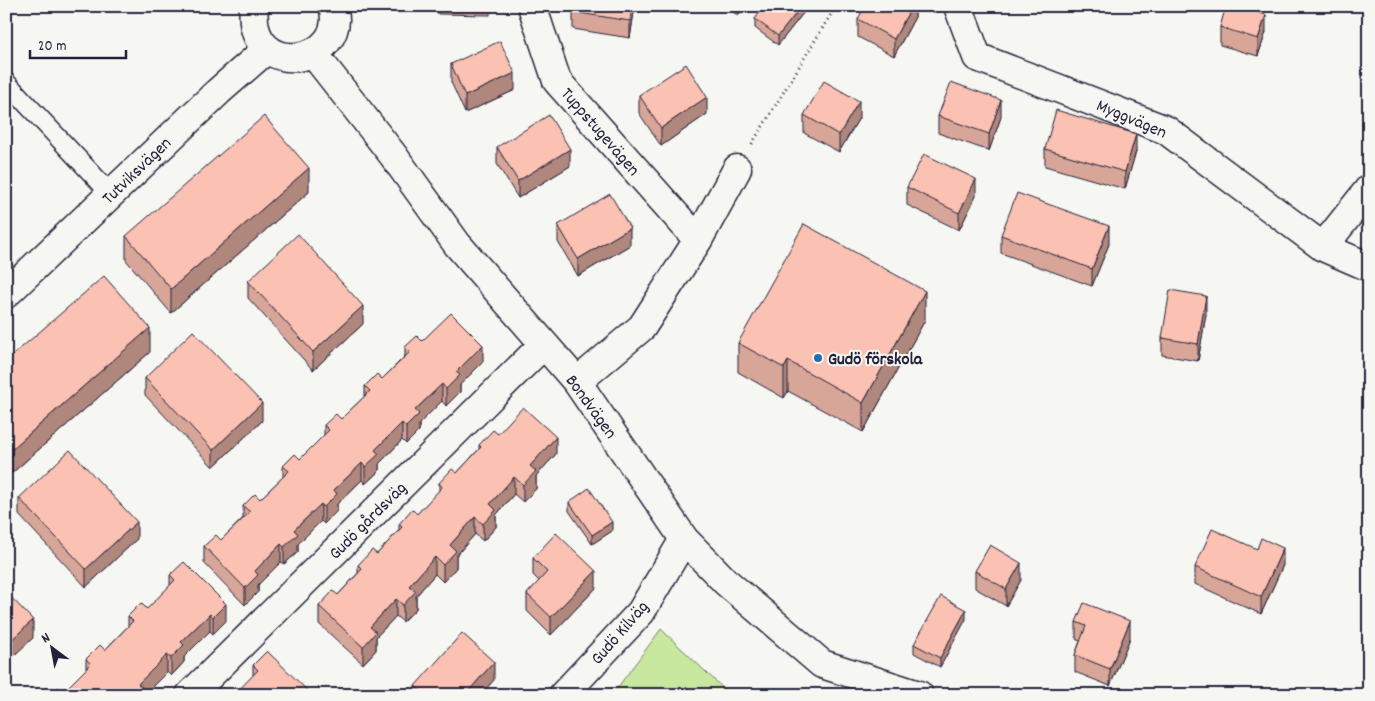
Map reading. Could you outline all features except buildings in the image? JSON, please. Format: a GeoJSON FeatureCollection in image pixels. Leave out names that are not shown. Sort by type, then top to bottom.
{"type":"FeatureCollection","features":[{"type":"Feature","properties":{"kind":"street"},"geometry":{"type":"LineString","coordinates":[[254,6],[252,21],[257,36],[267,49],[281,56],[297,58],[313,53],[325,43],[333,29],[335,13],[332,6]]}},
{"type":"Feature","properties":{"kind":"street","name":"Tuppstugevägen"},"geometry":{"type":"LineString","coordinates":[[532,6],[558,81],[698,240]]}},
{"type":"Feature","properties":{"kind":"street","name":"Myggvägen"},"geometry":{"type":"LineString","coordinates":[[958,6],[977,57],[1166,130],[1324,247],[1369,267]]}},
{"type":"Feature","properties":{"kind":"street","name":"Tutviksvägen"},"geometry":{"type":"LineString","coordinates":[[6,294],[219,91],[267,49]]}},
{"type":"Feature","properties":{"kind":"street","name":"Bondvägen"},"geometry":{"type":"LineString","coordinates":[[313,53],[393,155],[457,244],[577,382],[684,539],[726,582],[822,664],[919,695]]}},
{"type":"Feature","properties":{"kind":"street"},"geometry":{"type":"LineString","coordinates":[[577,382],[642,327],[698,240],[737,169]]}},
{"type":"Feature","properties":{"kind":"street"},"geometry":{"type":"LineString","coordinates":[[1324,247],[1369,189]]}},
{"type":"Feature","properties":{"kind":"street","name":"Gudö gårdsväg"},"geometry":{"type":"LineString","coordinates":[[190,695],[544,344]]}},
{"type":"Feature","properties":{"kind":"street","name":"Gudö Kilväg"},"geometry":{"type":"LineString","coordinates":[[563,695],[641,612],[684,539]]}},
{"type":"Feature","properties":{"kind":"lane"},"geometry":{"type":"LineString","coordinates":[[6,82],[111,194]]}},
{"type":"Feature","properties":{"kind":"path"},"geometry":{"type":"LineString","coordinates":[[737,169],[836,6]]}},
{"type":"Feature","properties":{"kind":"green space"},"geometry":{"type":"Polygon","coordinates":[[[661,629],[730,695],[612,695],[661,629]]]}},
{"type":"Feature","properties":{"kind":"place","name":"Gudö förskola"},"geometry":{"type":"Point","coordinates":[818,358]}}]}
